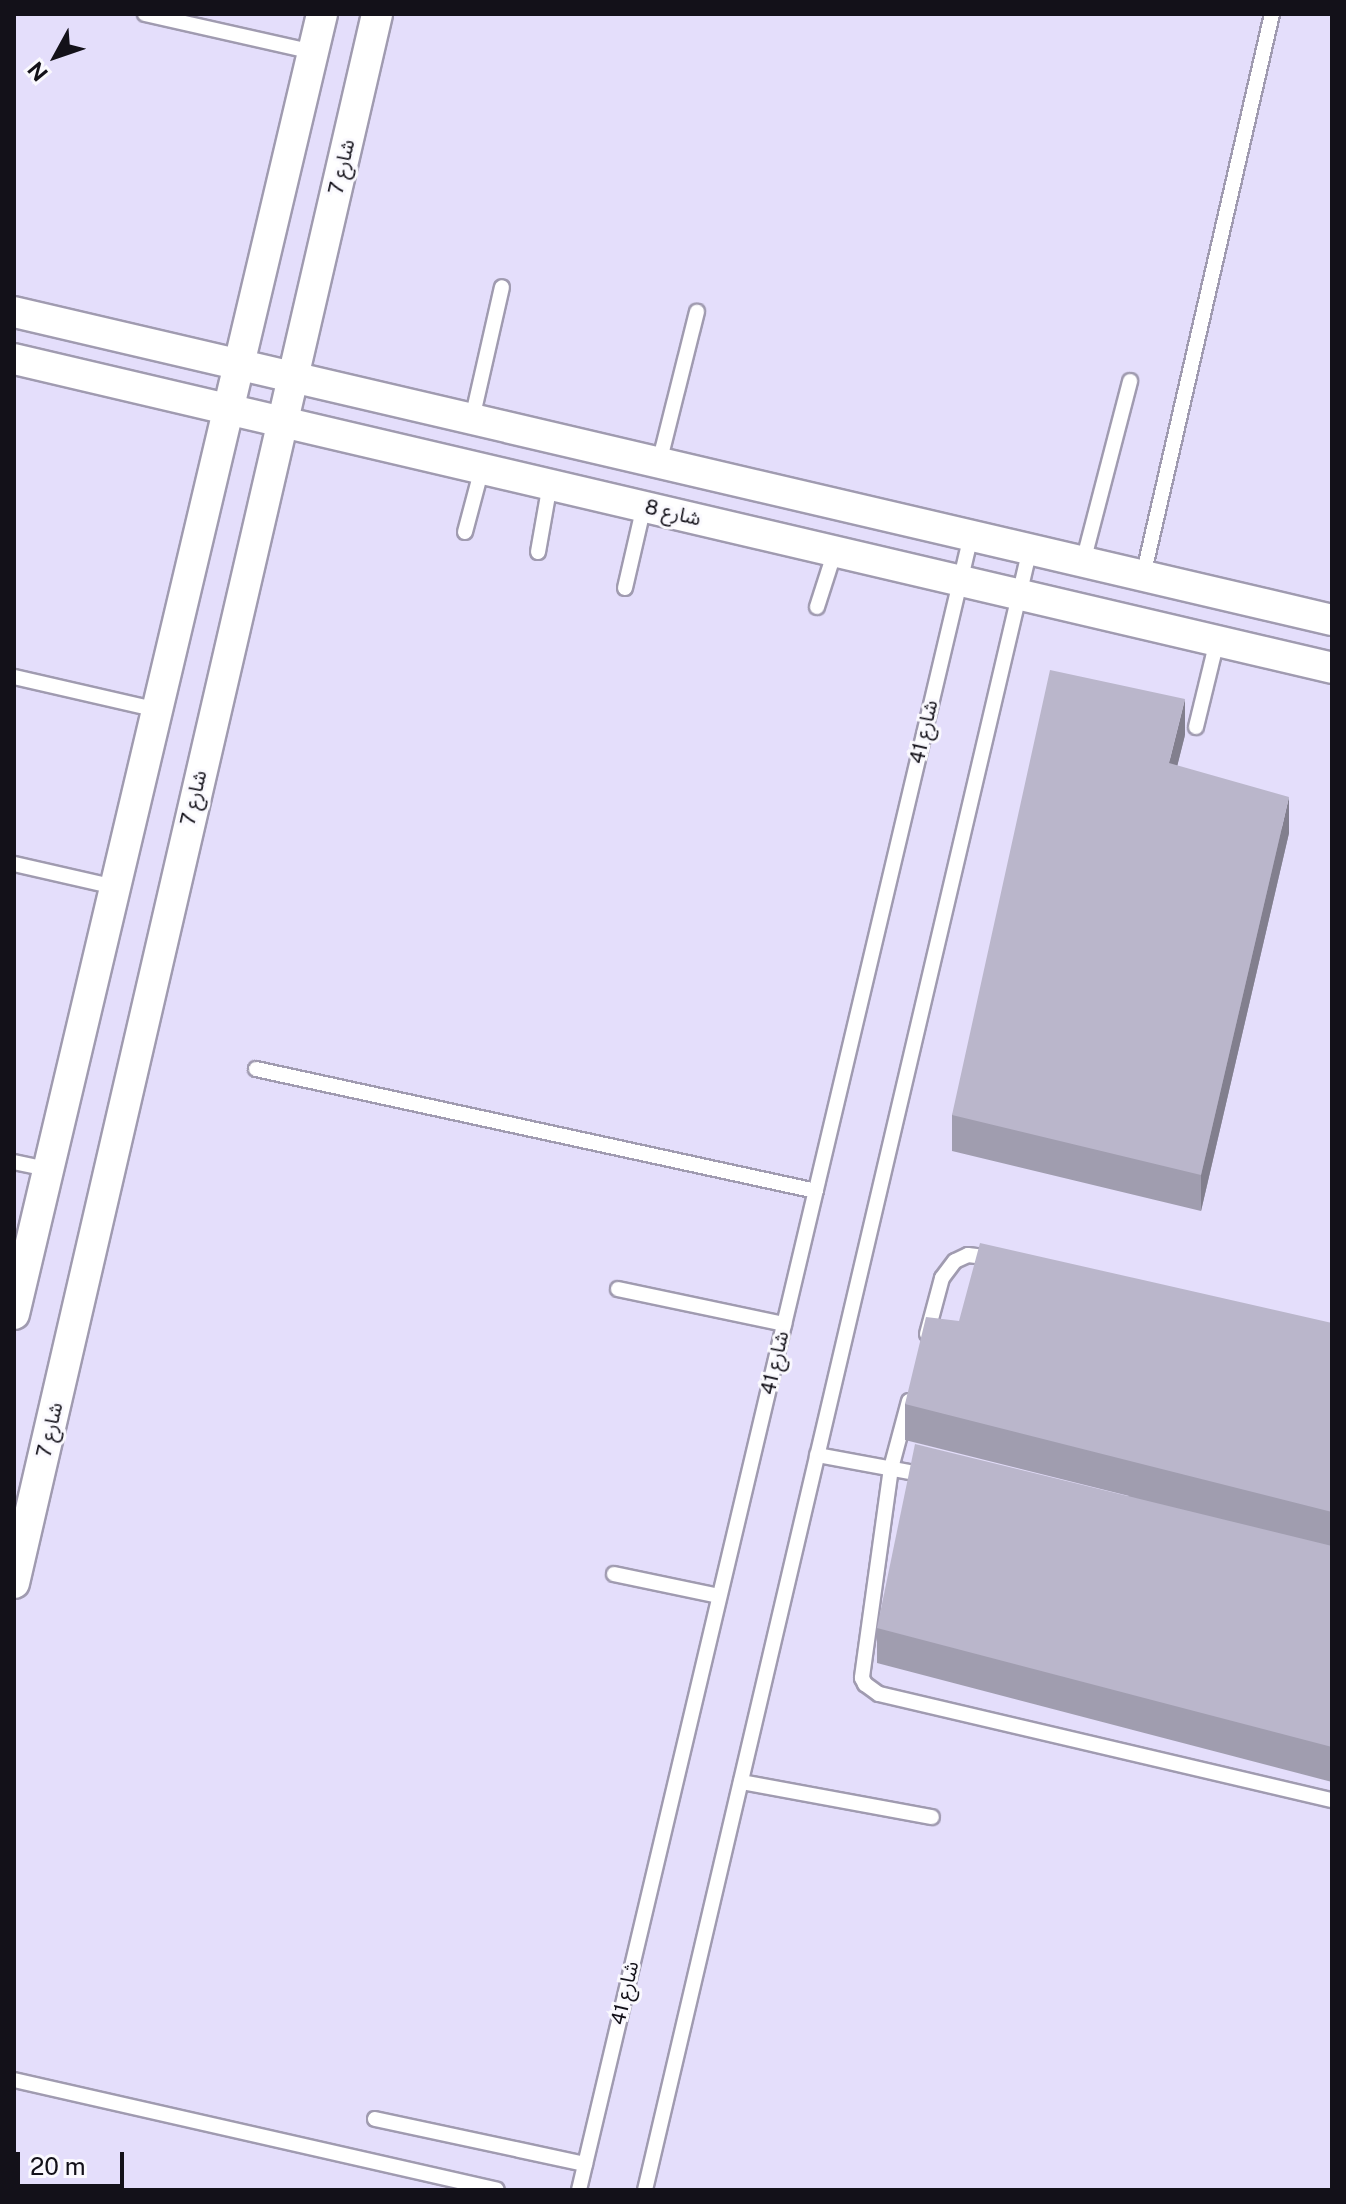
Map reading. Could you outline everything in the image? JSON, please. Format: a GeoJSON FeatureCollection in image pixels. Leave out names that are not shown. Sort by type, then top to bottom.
{"type":"FeatureCollection","features":[{"type":"Feature","properties":{"kind":"street"},"geometry":{"type":"LineString","coordinates":[[14,1314],[322,14]]}},
{"type":"Feature","properties":{"kind":"street","name":"شارع 7"},"geometry":{"type":"LineString","coordinates":[[14,1583],[377,14]]}},
{"type":"Feature","properties":{"kind":"street"},"geometry":{"type":"LineString","coordinates":[[14,312],[1332,620]]}},
{"type":"Feature","properties":{"kind":"street","name":"شارع 8"},"geometry":{"type":"LineString","coordinates":[[14,359],[1332,668]]}},
{"type":"Feature","properties":{"kind":"lane"},"geometry":{"type":"LineString","coordinates":[[145,14],[313,52]]}},
{"type":"Feature","properties":{"kind":"lane"},"geometry":{"type":"LineString","coordinates":[[1143,576],[1272,14]]}},
{"type":"Feature","properties":{"kind":"lane"},"geometry":{"type":"LineString","coordinates":[[472,419],[502,287]]}},
{"type":"Feature","properties":{"kind":"lane"},"geometry":{"type":"LineString","coordinates":[[659,463],[697,312]]}},
{"type":"Feature","properties":{"kind":"lane"},"geometry":{"type":"LineString","coordinates":[[1083,562],[1130,381]]}},
{"type":"Feature","properties":{"kind":"lane"},"geometry":{"type":"LineString","coordinates":[[465,532],[482,468]]}},
{"type":"Feature","properties":{"kind":"lane"},"geometry":{"type":"LineString","coordinates":[[538,552],[550,484]]}},
{"type":"Feature","properties":{"kind":"lane"},"geometry":{"type":"LineString","coordinates":[[625,588],[644,506]]}},
{"type":"Feature","properties":{"kind":"lane","name":"شارع 41"},"geometry":{"type":"LineString","coordinates":[[579,2190],[971,536]]}},
{"type":"Feature","properties":{"kind":"lane"},"geometry":{"type":"LineString","coordinates":[[645,2190],[1030,549]]}},
{"type":"Feature","properties":{"kind":"lane"},"geometry":{"type":"LineString","coordinates":[[817,607],[835,551]]}},
{"type":"Feature","properties":{"kind":"lane"},"geometry":{"type":"LineString","coordinates":[[1196,727],[1217,641]]}},
{"type":"Feature","properties":{"kind":"lane"},"geometry":{"type":"LineString","coordinates":[[14,677],[158,710]]}},
{"type":"Feature","properties":{"kind":"lane"},"geometry":{"type":"LineString","coordinates":[[14,864],[115,887]]}},
{"type":"Feature","properties":{"kind":"lane"},"geometry":{"type":"LineString","coordinates":[[256,1069],[816,1191]]}},
{"type":"Feature","properties":{"kind":"lane"},"geometry":{"type":"LineString","coordinates":[[14,1162],[48,1169]]}},
{"type":"Feature","properties":{"kind":"lane"},"geometry":{"type":"LineString","coordinates":[[923,1351],[942,1278],[955,1261],[968,1255],[1002,1260]]}},
{"type":"Feature","properties":{"kind":"lane"},"geometry":{"type":"LineString","coordinates":[[618,1289],[784,1324]]}},
{"type":"Feature","properties":{"kind":"lane"},"geometry":{"type":"LineString","coordinates":[[915,1380],[891,1468],[862,1678],[871,1689],[879,1694],[1332,1800]]}},
{"type":"Feature","properties":{"kind":"lane"},"geometry":{"type":"LineString","coordinates":[[817,1455],[937,1478]]}},
{"type":"Feature","properties":{"kind":"lane"},"geometry":{"type":"LineString","coordinates":[[614,1574],[719,1596]]}},
{"type":"Feature","properties":{"kind":"lane"},"geometry":{"type":"LineString","coordinates":[[741,1782],[932,1817]]}},
{"type":"Feature","properties":{"kind":"lane"},"geometry":{"type":"LineString","coordinates":[[14,2080],[497,2190]]}},
{"type":"Feature","properties":{"kind":"lane"},"geometry":{"type":"LineString","coordinates":[[375,2119],[585,2164]]}},
{"type":"Feature","properties":{"kind":"shaded area"},"geometry":{"type":"Polygon","coordinates":[[[14,14],[1332,14],[1332,2190],[14,2190],[14,14]]]}},
{"type":"Feature","properties":{"kind":"building"},"geometry":{"type":"Polygon","coordinates":[[[1050,670],[1185,699],[1169,763],[1289,797],[1201,1175],[952,1115],[1050,670]]]}},
{"type":"Feature","properties":{"kind":"building"},"geometry":{"type":"Polygon","coordinates":[[[980,1243],[1332,1323],[1332,1512],[905,1404],[926,1317],[959,1321],[980,1243]]]}},
{"type":"Feature","properties":{"kind":"building"},"geometry":{"type":"Polygon","coordinates":[[[915,1444],[1332,1546],[1332,1747],[877,1628],[915,1444]]]}}]}
